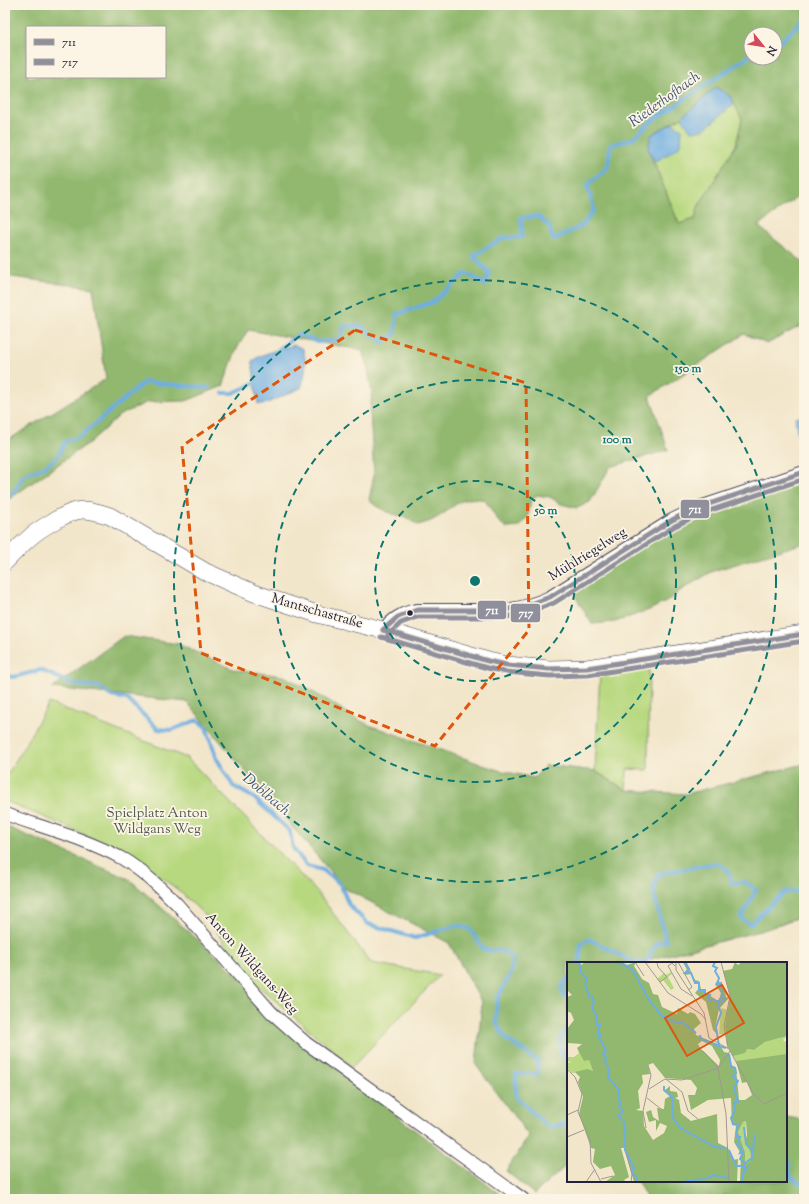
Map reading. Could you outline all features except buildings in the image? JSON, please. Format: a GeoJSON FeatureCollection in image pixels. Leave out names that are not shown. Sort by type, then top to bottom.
{"type":"FeatureCollection","features":[{"type":"Feature","properties":{"kind":"street","name":"Mühlriegelweg"},"geometry":{"type":"LineString","coordinates":[[383,630],[394,618],[407,612],[417,610],[505,610],[517,609],[538,603],[550,597],[672,520],[697,508],[804,472]]}},
{"type":"Feature","properties":{"kind":"street","name":"Mantschastraße"},"geometry":{"type":"LineString","coordinates":[[5,562],[28,539],[56,520],[76,511],[95,511],[110,516],[206,572],[254,593],[317,614],[383,630],[507,665],[549,669],[587,668],[804,634]]}},
{"type":"Feature","properties":{"kind":"street","name":"Anton Wildgans-Weg"},"geometry":{"type":"LineString","coordinates":[[5,814],[104,850],[137,869],[177,904],[271,1012],[306,1043],[523,1199]]}},
{"type":"Feature","properties":{"kind":"highlighted area"},"geometry":{"type":"Polygon","coordinates":[[[355,330],[526,383],[529,630],[435,746],[201,653],[182,446],[355,330]]]}},
{"type":"Feature","properties":{"kind":"green space"},"geometry":{"type":"Polygon","coordinates":[[[5,5],[804,5],[804,192],[758,226],[804,263],[804,324],[767,344],[744,334],[650,396],[668,450],[610,467],[590,502],[577,508],[561,504],[550,497],[537,495],[531,500],[528,516],[519,527],[507,528],[498,521],[485,500],[463,500],[434,519],[418,525],[404,516],[392,514],[376,506],[369,500],[374,475],[370,412],[372,393],[368,370],[362,350],[248,330],[236,350],[223,386],[186,401],[148,402],[120,415],[90,442],[5,502],[5,442],[106,379],[93,288],[5,276],[5,5]],[[716,88],[682,117],[651,135],[648,148],[679,224],[695,219],[698,207],[736,145],[742,119],[730,96],[716,88]]]}},
{"type":"Feature","properties":{"kind":"green space"},"geometry":{"type":"Polygon","coordinates":[[[716,87],[730,96],[742,119],[736,145],[698,207],[695,219],[679,224],[648,148],[651,135],[682,117],[716,87]]]}},
{"type":"Feature","properties":{"kind":"green space"},"geometry":{"type":"Polygon","coordinates":[[[804,477],[804,543],[713,571],[681,590],[666,602],[649,610],[615,622],[592,624],[571,589],[675,524],[698,513],[804,477]]]}},
{"type":"Feature","properties":{"kind":"green space"},"geometry":{"type":"Polygon","coordinates":[[[124,636],[178,644],[235,670],[284,676],[369,725],[498,770],[534,778],[546,765],[595,771],[626,790],[686,794],[804,764],[804,915],[767,929],[641,962],[567,962],[567,1165],[534,1194],[506,1171],[529,1136],[476,1065],[482,1003],[449,943],[344,888],[187,702],[52,688],[124,636]]]}},
{"type":"Feature","properties":{"kind":"green space"},"geometry":{"type":"Polygon","coordinates":[[[649,668],[648,770],[627,769],[626,790],[595,771],[600,673],[649,668]]]}},
{"type":"Feature","properties":{"kind":"green space","name":"Spielplatz Anton Wildgans Weg"},"geometry":{"type":"Polygon","coordinates":[[[49,703],[187,758],[317,892],[371,963],[440,975],[352,1067],[249,978],[206,916],[177,889],[137,860],[68,827],[5,801],[5,779],[49,703]]]}},
{"type":"Feature","properties":{"kind":"green space"},"geometry":{"type":"Polygon","coordinates":[[[5,826],[129,879],[404,1122],[506,1199],[5,1199],[5,826]]]}},
{"type":"Feature","properties":{"kind":"green space"},"geometry":{"type":"Polygon","coordinates":[[[787,1117],[804,1120],[804,1199],[739,1199],[724,1195],[721,1199],[647,1199],[638,1182],[787,1182],[787,1117]]]}},
{"type":"Feature","properties":{"kind":"water"},"geometry":{"type":"Polygon","coordinates":[[[716,87],[730,96],[734,104],[703,130],[691,131],[682,117],[716,87]]]}},
{"type":"Feature","properties":{"kind":"water"},"geometry":{"type":"Polygon","coordinates":[[[672,123],[682,129],[681,145],[654,162],[648,148],[651,135],[672,123]]]}},
{"type":"Feature","properties":{"kind":"water"},"geometry":{"type":"Polygon","coordinates":[[[295,345],[303,349],[305,359],[305,374],[301,388],[265,404],[258,404],[252,361],[267,353],[295,345]]]}},
{"type":"Feature","properties":{"kind":"water"},"geometry":{"type":"Polygon","coordinates":[[[804,416],[804,434],[798,435],[795,418],[804,416]]]}},
{"type":"Feature","properties":{"kind":"waterway","name":"Riederhofbach"},"geometry":{"type":"LineString","coordinates":[[783,39],[804,19]]}},
{"type":"Feature","properties":{"kind":"waterway","name":"Riederhofbach"},"geometry":{"type":"LineString","coordinates":[[279,349],[299,334],[317,342],[340,340],[344,326],[361,326],[382,342],[395,334],[397,314],[433,302],[466,273],[486,285],[489,272],[473,256],[503,238],[522,237],[521,218],[538,216],[549,226],[553,240],[583,225],[594,209],[587,185],[608,167],[610,145],[632,139],[652,121],[743,60]]}},
{"type":"Feature","properties":{"kind":"waterway","name":"Riederhofbach"},"geometry":{"type":"LineString","coordinates":[[5,499],[14,491],[24,475],[44,467],[57,457],[65,442],[81,436],[144,382],[209,388]]}},
{"type":"Feature","properties":{"kind":"waterway","name":"Riederhofbach"},"geometry":{"type":"LineString","coordinates":[[223,393],[233,393],[255,383]]}},
{"type":"Feature","properties":{"kind":"waterway","name":"Doblbach"},"geometry":{"type":"LineString","coordinates":[[5,676],[14,677],[41,670],[72,684],[99,687],[111,696],[127,699],[158,729],[172,730],[197,720],[206,727],[217,759],[233,786],[254,798],[290,831],[293,848],[307,866],[323,870],[340,884],[349,905],[368,924],[415,938],[458,925],[470,929],[484,950],[503,951],[513,958],[511,973],[497,999],[496,1022],[505,1038],[538,1061],[538,1074],[516,1074],[516,1097],[548,1127],[562,1125],[567,1122]]}},
{"type":"Feature","properties":{"kind":"waterway","name":"Doblbach"},"geometry":{"type":"LineString","coordinates":[[646,962],[657,943],[666,941],[653,890],[658,874],[716,863],[728,870],[732,883],[745,882],[756,890],[741,918],[750,924],[785,892],[800,891],[804,886]]}},
{"type":"Feature","properties":{"kind":"waterway","name":"Doblbach"},"geometry":{"type":"LineString","coordinates":[[579,962],[581,944],[589,939],[634,962]]}},
{"type":"Feature","properties":{"kind":"waterway","name":"Doblbach"},"geometry":{"type":"LineString","coordinates":[[567,979],[561,988],[564,996],[567,998]]}},
{"type":"Feature","properties":{"kind":"waterway","name":"Doblbach"},"geometry":{"type":"LineString","coordinates":[[567,1030],[560,1039],[561,1054],[567,1062]]}},
{"type":"Feature","properties":{"kind":"waterway"},"geometry":{"type":"LineString","coordinates":[[787,1161],[789,1162],[791,1177],[804,1184]]}},
{"type":"Feature","properties":{"kind":"transit line","name":"711"},"geometry":{"type":"LineString","coordinates":[[383,630],[398,617],[417,610],[505,610],[528,605],[550,597],[672,520],[697,508],[804,472]]}},
{"type":"Feature","properties":{"kind":"transit line","name":"717"},"geometry":{"type":"LineString","coordinates":[[388,635],[401,623],[418,617],[506,617],[530,612],[554,603],[675,526],[700,514],[804,479]]}},
{"type":"Feature","properties":{"kind":"transit line","name":"711"},"geometry":{"type":"LineString","coordinates":[[383,630],[488,661],[507,665],[549,669],[587,668],[804,634]]}},
{"type":"Feature","properties":{"kind":"transit line","name":"717"},"geometry":{"type":"LineString","coordinates":[[381,637],[487,668],[506,672],[549,676],[588,675],[804,641]]}}]}
